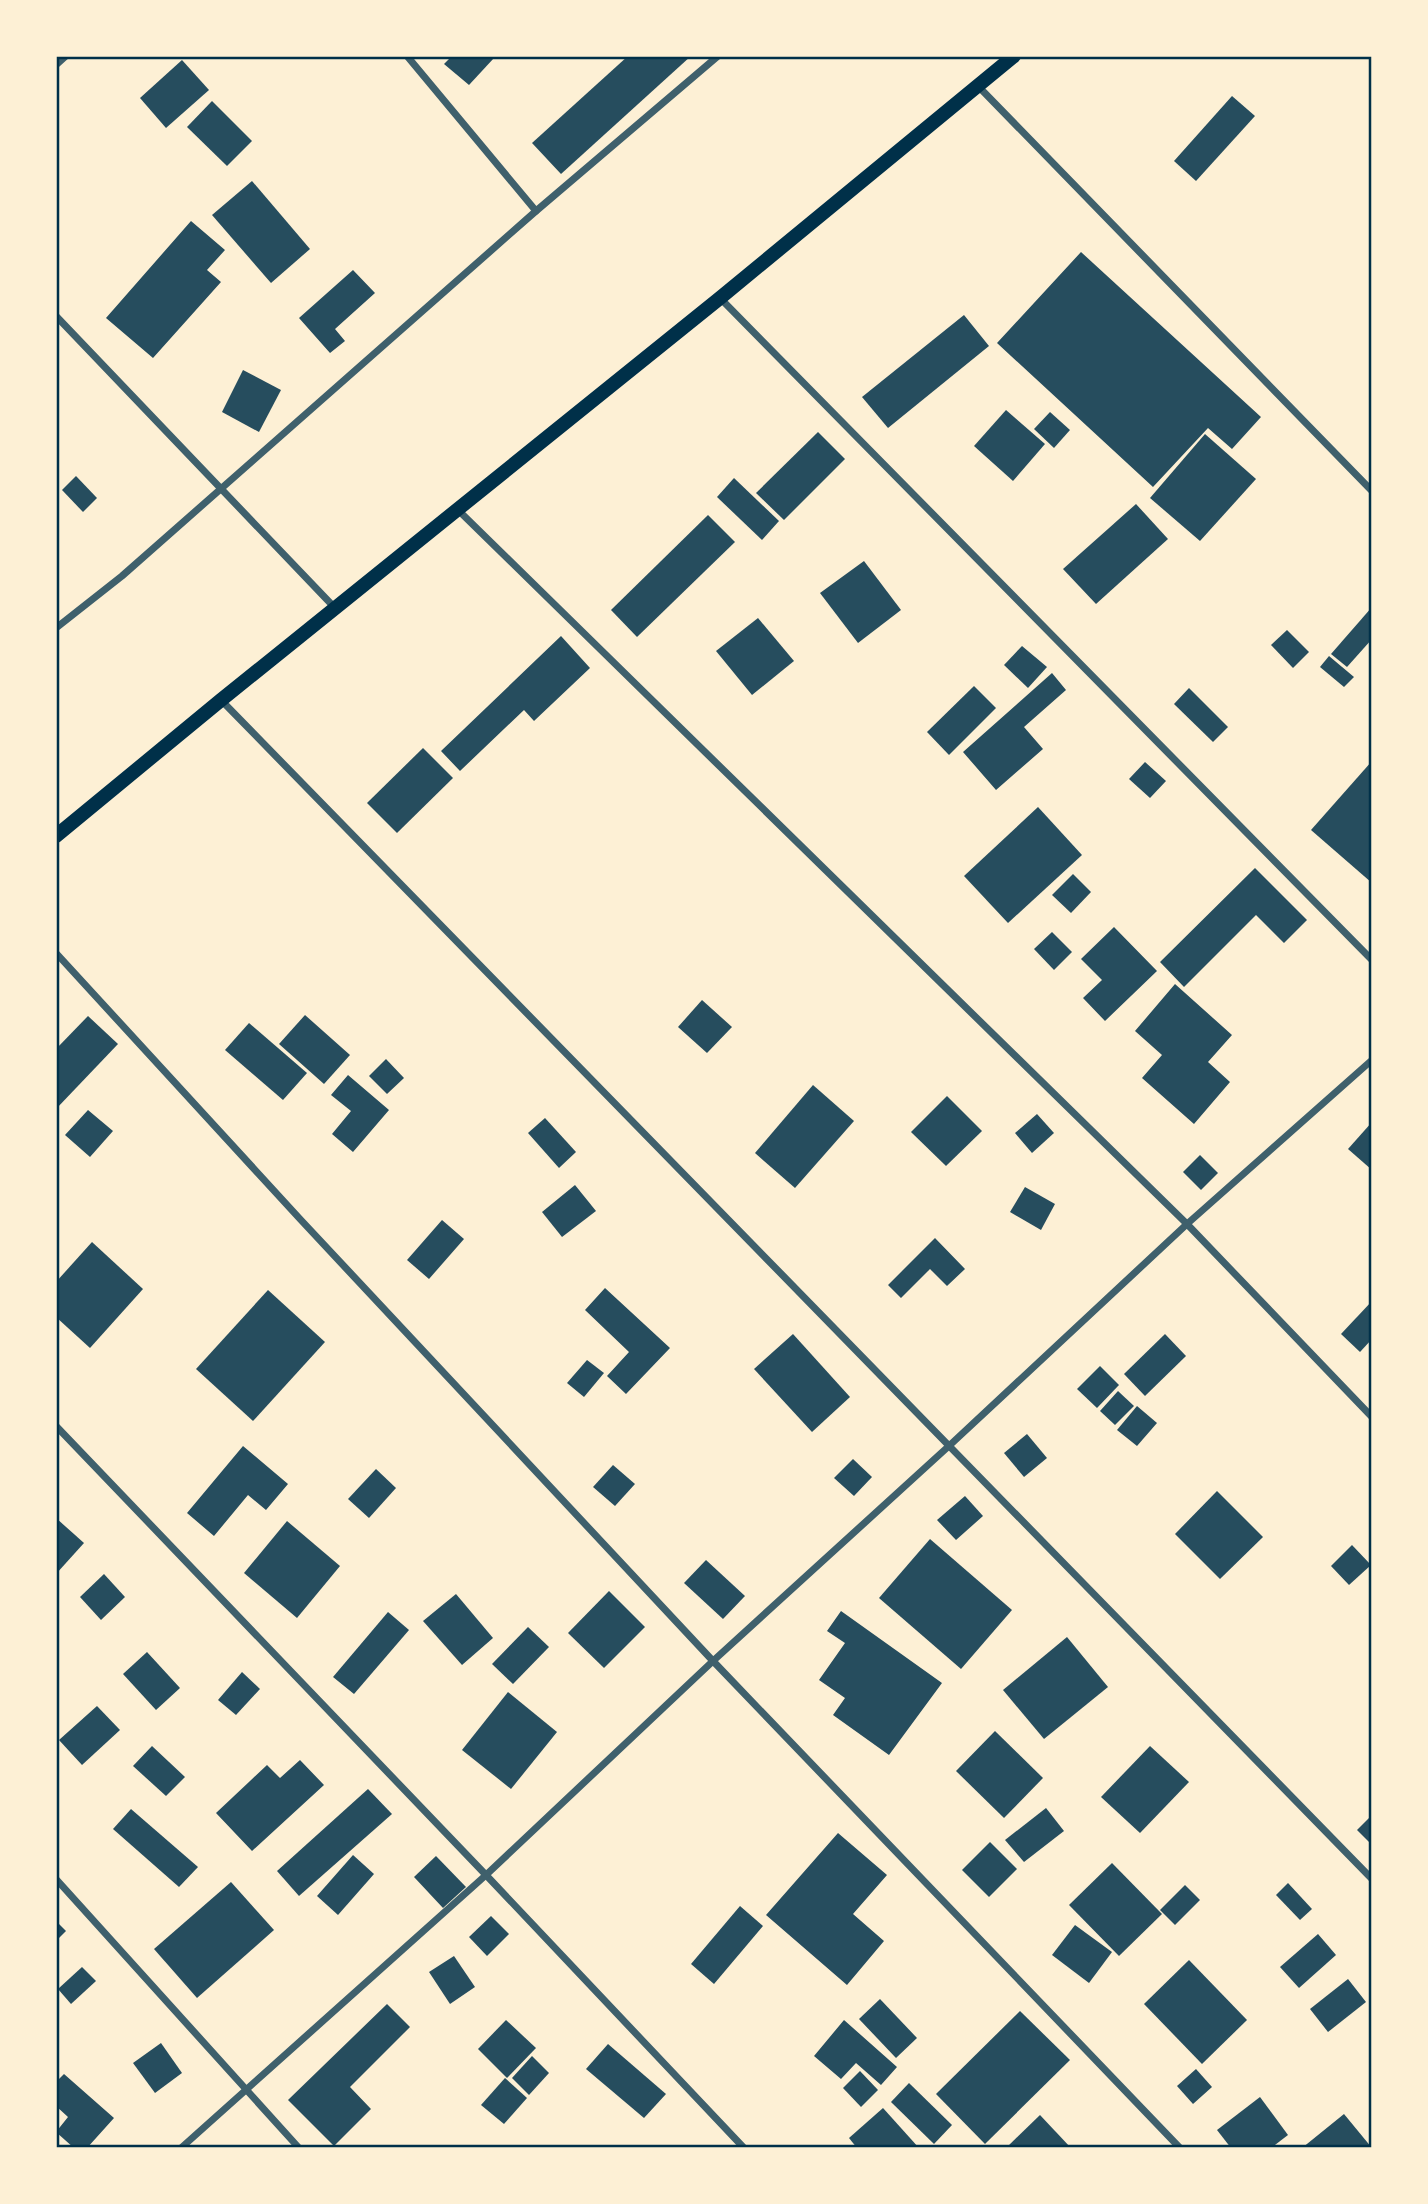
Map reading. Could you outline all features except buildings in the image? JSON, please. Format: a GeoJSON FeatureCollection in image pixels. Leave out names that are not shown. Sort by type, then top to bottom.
{"type":"FeatureCollection","features":[{"type":"Feature","properties":{"kind":"main road"},"geometry":{"type":"LineString","coordinates":[[56,836],[1014,56]]}},
{"type":"Feature","properties":{"kind":"street"},"geometry":{"type":"LineString","coordinates":[[56,65],[66,56]]}},
{"type":"Feature","properties":{"kind":"street"},"geometry":{"type":"LineString","coordinates":[[407,56],[536,211]]}},
{"type":"Feature","properties":{"kind":"street"},"geometry":{"type":"LineString","coordinates":[[56,628],[122,576],[536,211],[718,56]]}},
{"type":"Feature","properties":{"kind":"street"},"geometry":{"type":"LineString","coordinates":[[977,85],[1372,491]]}},
{"type":"Feature","properties":{"kind":"street"},"geometry":{"type":"LineString","coordinates":[[720,298],[1372,960]]}},
{"type":"Feature","properties":{"kind":"street"},"geometry":{"type":"LineString","coordinates":[[56,316],[335,608]]}},
{"type":"Feature","properties":{"kind":"street"},"geometry":{"type":"LineString","coordinates":[[458,510],[1187,1224],[1372,1418]]}},
{"type":"Feature","properties":{"kind":"street"},"geometry":{"type":"LineString","coordinates":[[221,700],[1372,1879]]}},
{"type":"Feature","properties":{"kind":"street"},"geometry":{"type":"LineString","coordinates":[[56,953],[713,1661],[1180,2148]]}},
{"type":"Feature","properties":{"kind":"street"},"geometry":{"type":"LineString","coordinates":[[181,2148],[486,1875],[713,1661],[950,1446],[1187,1224],[1372,1060]]}},
{"type":"Feature","properties":{"kind":"street"},"geometry":{"type":"LineString","coordinates":[[56,1426],[744,2148]]}},
{"type":"Feature","properties":{"kind":"street"},"geometry":{"type":"LineString","coordinates":[[56,1879],[299,2148]]}}]}
